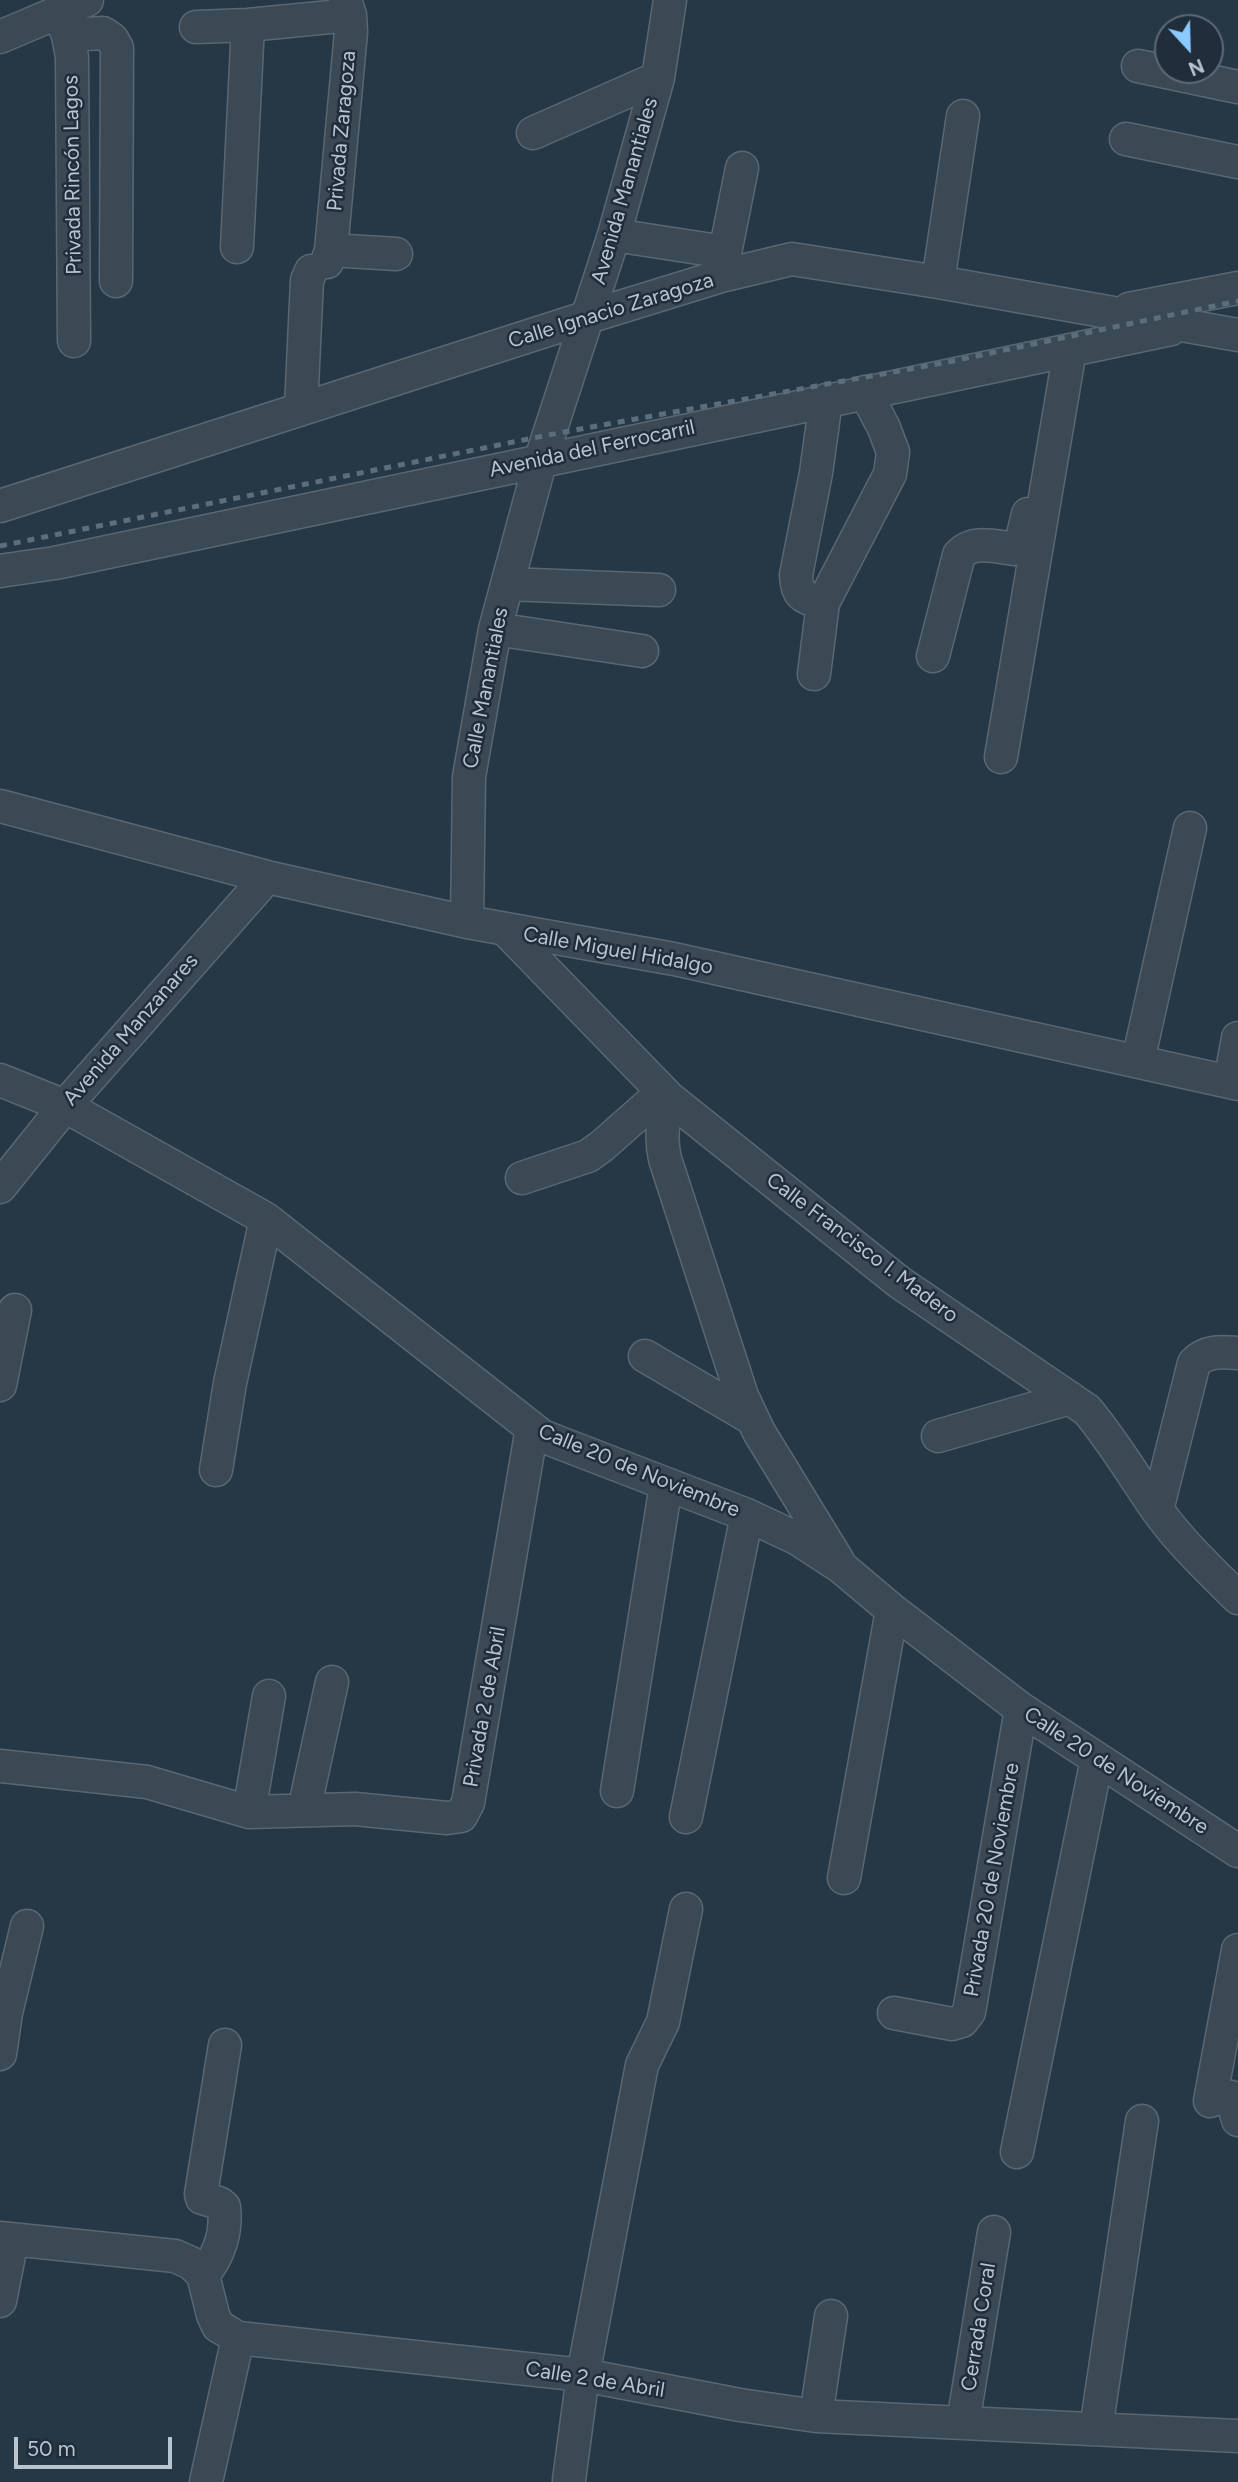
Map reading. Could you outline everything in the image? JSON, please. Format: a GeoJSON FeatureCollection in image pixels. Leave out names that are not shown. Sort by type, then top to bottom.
{"type":"FeatureCollection","features":[{"type":"Feature","properties":{"kind":"street"},"geometry":{"type":"LineString","coordinates":[[63,24],[87,0]]}},
{"type":"Feature","properties":{"kind":"street","name":"Avenida Manantiales"},"geometry":{"type":"LineString","coordinates":[[541,459],[614,235],[658,78],[670,0]]}},
{"type":"Feature","properties":{"kind":"street"},"geometry":{"type":"LineString","coordinates":[[196,27],[248,25],[347,7]]}},
{"type":"Feature","properties":{"kind":"street","name":"Privada Zaragoza"},"geometry":{"type":"LineString","coordinates":[[301,408],[307,281],[323,261],[346,97],[347,7]]}},
{"type":"Feature","properties":{"kind":"street"},"geometry":{"type":"LineString","coordinates":[[0,37],[63,24],[103,33],[112,39],[117,48],[116,281]]}},
{"type":"Feature","properties":{"kind":"street","name":"Privada Rincón Lagos"},"geometry":{"type":"LineString","coordinates":[[63,24],[72,57],[74,341]]}},
{"type":"Feature","properties":{"kind":"street"},"geometry":{"type":"LineString","coordinates":[[237,247],[248,25]]}},
{"type":"Feature","properties":{"kind":"street"},"geometry":{"type":"LineString","coordinates":[[1138,66],[1238,87]]}},
{"type":"Feature","properties":{"kind":"street"},"geometry":{"type":"LineString","coordinates":[[533,133],[658,78]]}},
{"type":"Feature","properties":{"kind":"street"},"geometry":{"type":"LineString","coordinates":[[937,282],[962,116]]}},
{"type":"Feature","properties":{"kind":"street"},"geometry":{"type":"LineString","coordinates":[[1126,139],[1238,162]]}},
{"type":"Feature","properties":{"kind":"street"},"geometry":{"type":"LineString","coordinates":[[614,235],[723,264],[741,167]]}},
{"type":"Feature","properties":{"kind":"street"},"geometry":{"type":"LineString","coordinates":[[323,261],[396,254]]}},
{"type":"Feature","properties":{"kind":"street","name":"Calle Ignacio Zaragoza"},"geometry":{"type":"LineString","coordinates":[[0,506],[588,317],[723,264],[792,259],[1238,335]]}},
{"type":"Feature","properties":{"kind":"street"},"geometry":{"type":"LineString","coordinates":[[1113,313],[1238,289]]}},
{"type":"Feature","properties":{"kind":"street","name":"Avenida del Ferrocarril"},"geometry":{"type":"LineString","coordinates":[[0,571],[55,563],[1184,326]]}},
{"type":"Feature","properties":{"kind":"street"},"geometry":{"type":"LineString","coordinates":[[933,656],[959,555],[965,547],[974,544],[1015,549],[1020,547],[1023,540],[1061,352]]}},
{"type":"Feature","properties":{"kind":"street"},"geometry":{"type":"LineString","coordinates":[[1000,757],[1061,352]]}},
{"type":"Feature","properties":{"kind":"street"},"geometry":{"type":"LineString","coordinates":[[814,674],[823,603],[890,474],[893,452],[865,392]]}},
{"type":"Feature","properties":{"kind":"street"},"geometry":{"type":"LineString","coordinates":[[823,603],[802,596],[796,588],[796,575],[816,473],[826,401]]}},
{"type":"Feature","properties":{"kind":"street","name":"Calle Manantiales"},"geometry":{"type":"LineString","coordinates":[[467,922],[470,777],[495,629],[541,459]]}},
{"type":"Feature","properties":{"kind":"street"},"geometry":{"type":"LineString","coordinates":[[507,584],[660,590]]}},
{"type":"Feature","properties":{"kind":"street"},"geometry":{"type":"LineString","coordinates":[[495,629],[642,651]]}},
{"type":"Feature","properties":{"kind":"street","name":"Calle Miguel Hidalgo"},"geometry":{"type":"LineString","coordinates":[[0,806],[267,877],[507,931],[674,959],[1234,1083]]}},
{"type":"Feature","properties":{"kind":"street"},"geometry":{"type":"LineString","coordinates":[[1138,1061],[1190,828]]}},
{"type":"Feature","properties":{"kind":"street","name":"Avenida Manzanares"},"geometry":{"type":"LineString","coordinates":[[0,1187],[65,1105],[267,877]]}},
{"type":"Feature","properties":{"kind":"street","name":"Calle Francisco I. Madero"},"geometry":{"type":"LineString","coordinates":[[507,931],[666,1095],[899,1282],[1087,1410],[1107,1434],[1157,1510],[1180,1539],[1238,1598]]}},
{"type":"Feature","properties":{"kind":"street"},"geometry":{"type":"LineString","coordinates":[[1234,1083],[1238,1038]]}},
{"type":"Feature","properties":{"kind":"street","name":"Calle 20 de Noviembre"},"geometry":{"type":"LineString","coordinates":[[0,1080],[65,1105],[266,1219],[542,1436],[747,1515],[798,1539],[841,1567],[892,1610],[1021,1709],[1238,1851]]}},
{"type":"Feature","properties":{"kind":"street"},"geometry":{"type":"LineString","coordinates":[[522,1178],[588,1156],[666,1095]]}},
{"type":"Feature","properties":{"kind":"street"},"geometry":{"type":"LineString","coordinates":[[666,1095],[661,1139],[665,1159],[751,1418],[841,1567]]}},
{"type":"Feature","properties":{"kind":"street"},"geometry":{"type":"LineString","coordinates":[[216,1470],[230,1383],[266,1219]]}},
{"type":"Feature","properties":{"kind":"street"},"geometry":{"type":"LineString","coordinates":[[0,1385],[15,1310]]}},
{"type":"Feature","properties":{"kind":"street"},"geometry":{"type":"LineString","coordinates":[[1157,1510],[1194,1363],[1201,1356],[1216,1351],[1238,1353]]}},
{"type":"Feature","properties":{"kind":"street"},"geometry":{"type":"LineString","coordinates":[[645,1356],[751,1418]]}},
{"type":"Feature","properties":{"kind":"street"},"geometry":{"type":"LineString","coordinates":[[938,1436],[1070,1398]]}},
{"type":"Feature","properties":{"kind":"street","name":"Privada 2 de Abril"},"geometry":{"type":"LineString","coordinates":[[0,1766],[147,1782],[249,1812],[355,1809],[447,1818],[461,1816],[468,1803],[532,1428]]}},
{"type":"Feature","properties":{"kind":"street"},"geometry":{"type":"LineString","coordinates":[[617,1791],[666,1485]]}},
{"type":"Feature","properties":{"kind":"street"},"geometry":{"type":"LineString","coordinates":[[686,1817],[747,1515]]}},
{"type":"Feature","properties":{"kind":"street"},"geometry":{"type":"LineString","coordinates":[[844,1878],[892,1610]]}},
{"type":"Feature","properties":{"kind":"street"},"geometry":{"type":"LineString","coordinates":[[304,1810],[331,1682]]}},
{"type":"Feature","properties":{"kind":"street"},"geometry":{"type":"LineString","coordinates":[[249,1812],[269,1696]]}},
{"type":"Feature","properties":{"kind":"street","name":"Privada 20 de Noviembre"},"geometry":{"type":"LineString","coordinates":[[894,2013],[952,2024],[962,2021],[968,2012],[1021,1709]]}},
{"type":"Feature","properties":{"kind":"street"},"geometry":{"type":"LineString","coordinates":[[1017,2152],[1097,1759]]}},
{"type":"Feature","properties":{"kind":"street"},"geometry":{"type":"LineString","coordinates":[[569,2480],[583,2375],[642,2065],[663,2022],[686,1909]]}},
{"type":"Feature","properties":{"kind":"street"},"geometry":{"type":"LineString","coordinates":[[0,2054],[6,2013],[27,1926]]}},
{"type":"Feature","properties":{"kind":"street"},"geometry":{"type":"LineString","coordinates":[[1226,2102],[1238,1950]]}},
{"type":"Feature","properties":{"kind":"street"},"geometry":{"type":"LineString","coordinates":[[203,2275],[214,2262],[225,2217],[224,2207],[202,2198],[201,2194],[225,2045]]}},
{"type":"Feature","properties":{"kind":"street"},"geometry":{"type":"LineString","coordinates":[[1096,2428],[1142,2121]]}},
{"type":"Feature","properties":{"kind":"street","name":"Cerrada Coral"},"geometry":{"type":"LineString","coordinates":[[963,2423],[994,2232]]}},
{"type":"Feature","properties":{"kind":"street"},"geometry":{"type":"LineString","coordinates":[[0,2301],[6,2239],[175,2256],[191,2263],[203,2275],[218,2326],[238,2338],[206,2482]]}},
{"type":"Feature","properties":{"kind":"street"},"geometry":{"type":"LineString","coordinates":[[816,2416],[831,2316]]}},
{"type":"Feature","properties":{"kind":"street","name":"Calle 2 de Abril"},"geometry":{"type":"LineString","coordinates":[[238,2338],[583,2375],[740,2405],[816,2416],[1238,2436]]}},
{"type":"Feature","properties":{"kind":"railway"},"geometry":{"type":"LineString","coordinates":[[0,546],[548,435],[948,362],[1238,301]]}}]}
